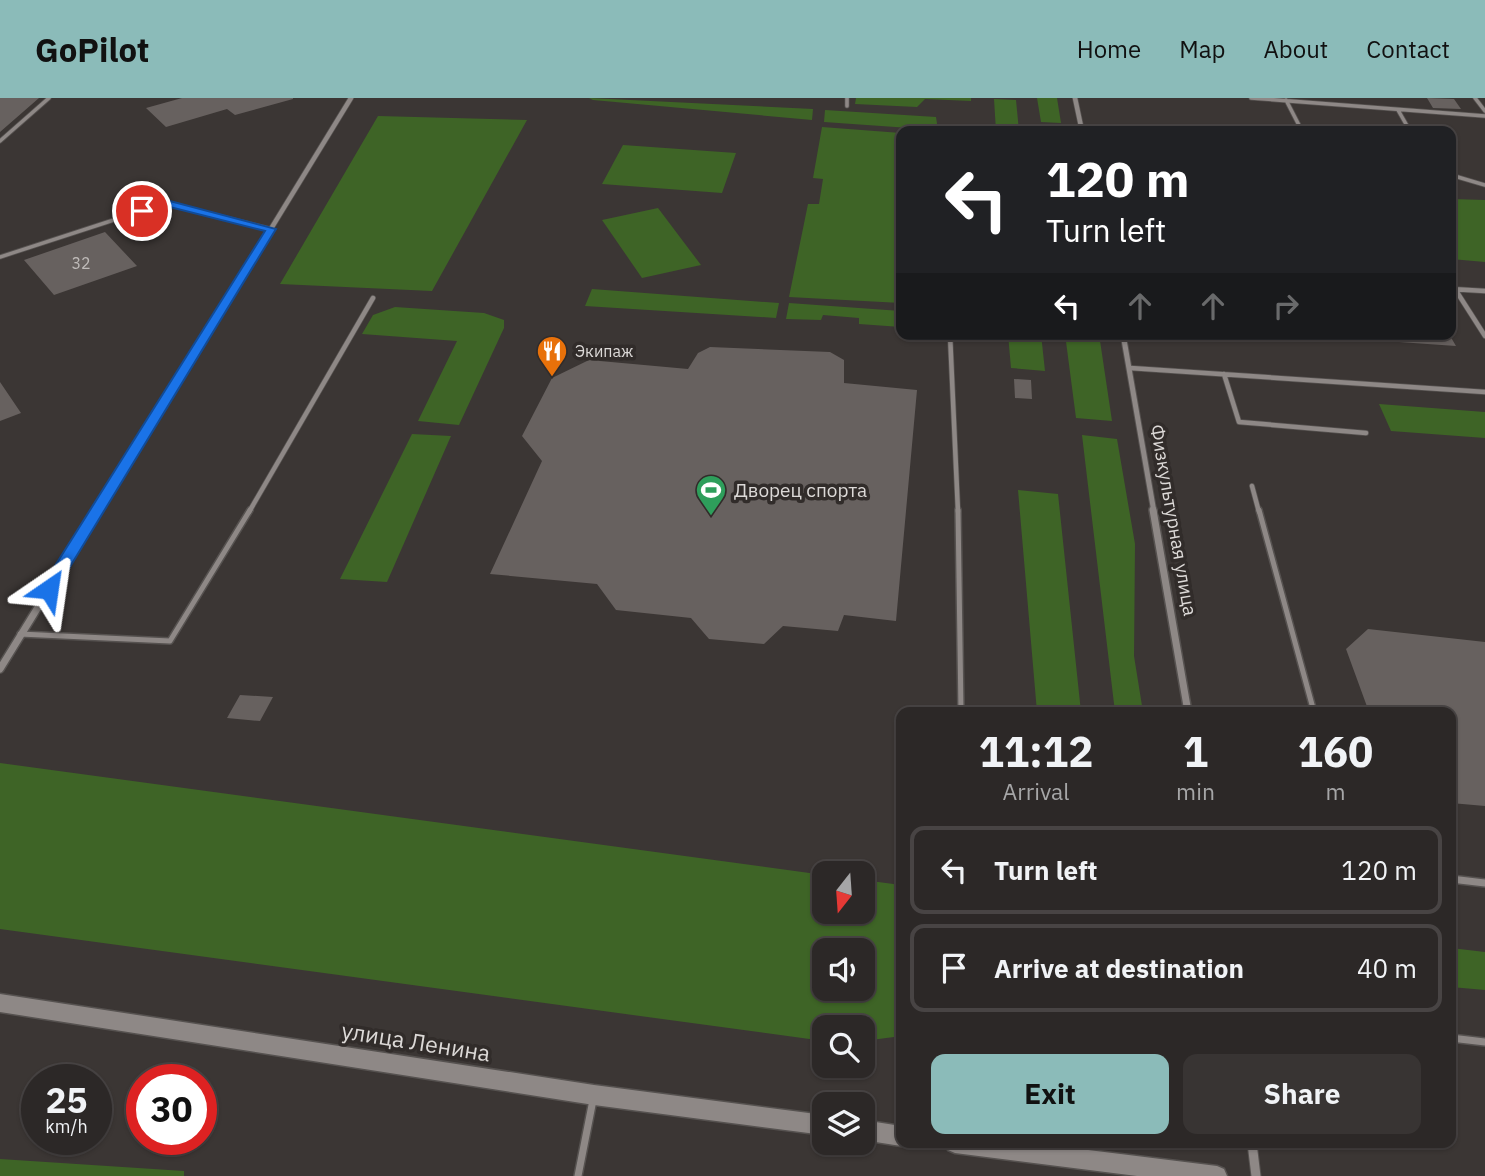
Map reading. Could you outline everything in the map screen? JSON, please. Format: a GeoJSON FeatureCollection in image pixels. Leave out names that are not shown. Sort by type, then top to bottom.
{"type":"FeatureCollection","features":[{"type":"Feature","properties":{"kind":"main road","name":"улица Ленина"},"geometry":{"type":"LineString","coordinates":[[0,1003],[594,1095],[812,1123]]}},
{"type":"Feature","properties":{"kind":"main road"},"geometry":{"type":"LineString","coordinates":[[875,1132],[896,1135]]}},
{"type":"Feature","properties":{"kind":"main road"},"geometry":{"type":"LineString","coordinates":[[1004,1148],[1217,1176]]}},
{"type":"Feature","properties":{"kind":"street"},"geometry":{"type":"LineString","coordinates":[[0,668],[351,98]]}},
{"type":"Feature","properties":{"kind":"street"},"geometry":{"type":"LineString","coordinates":[[1075,98],[1081,126]]}},
{"type":"Feature","properties":{"kind":"street","name":"Физкультурная улица"},"geometry":{"type":"LineString","coordinates":[[1124,340],[1187,707]]}},
{"type":"Feature","properties":{"kind":"street"},"geometry":{"type":"LineString","coordinates":[[1253,1148],[1256,1176]]}},
{"type":"Feature","properties":{"kind":"lane"},"geometry":{"type":"LineString","coordinates":[[0,141],[49,98]]}},
{"type":"Feature","properties":{"kind":"lane"},"geometry":{"type":"LineString","coordinates":[[847,98],[847,106]]}},
{"type":"Feature","properties":{"kind":"lane"},"geometry":{"type":"LineString","coordinates":[[1251,98],[1485,114]]}},
{"type":"Feature","properties":{"kind":"lane"},"geometry":{"type":"LineString","coordinates":[[1374,98],[1379,106]]}},
{"type":"Feature","properties":{"kind":"lane"},"geometry":{"type":"LineString","coordinates":[[1475,98],[1485,114]]}},
{"type":"Feature","properties":{"kind":"lane"},"geometry":{"type":"LineString","coordinates":[[1286,100],[1299,126]]}},
{"type":"Feature","properties":{"kind":"lane"},"geometry":{"type":"LineString","coordinates":[[1398,110],[1407,126]]}},
{"type":"Feature","properties":{"kind":"lane"},"geometry":{"type":"LineString","coordinates":[[1456,176],[1485,185]]}},
{"type":"Feature","properties":{"kind":"lane"},"geometry":{"type":"LineString","coordinates":[[0,257],[166,203],[271,229]]}},
{"type":"Feature","properties":{"kind":"lane"},"geometry":{"type":"LineString","coordinates":[[1456,289],[1485,291]]}},
{"type":"Feature","properties":{"kind":"lane"},"geometry":{"type":"LineString","coordinates":[[1456,294],[1485,337]]}},
{"type":"Feature","properties":{"kind":"lane"},"geometry":{"type":"LineString","coordinates":[[20,634],[170,641],[304,420],[373,298]]}},
{"type":"Feature","properties":{"kind":"lane"},"geometry":{"type":"LineString","coordinates":[[950,340],[960,553],[961,707]]}},
{"type":"Feature","properties":{"kind":"lane"},"geometry":{"type":"LineString","coordinates":[[1130,368],[1485,392]]}},
{"type":"Feature","properties":{"kind":"lane"},"geometry":{"type":"LineString","coordinates":[[1224,374],[1239,422],[1366,433]]}},
{"type":"Feature","properties":{"kind":"lane"},"geometry":{"type":"LineString","coordinates":[[1252,486],[1313,707]]}},
{"type":"Feature","properties":{"kind":"lane"},"geometry":{"type":"LineString","coordinates":[[1456,880],[1485,883]]}},
{"type":"Feature","properties":{"kind":"lane"},"geometry":{"type":"LineString","coordinates":[[1456,1039],[1485,1042]]}},
{"type":"Feature","properties":{"kind":"lane"},"geometry":{"type":"LineString","coordinates":[[578,1176],[594,1095]]}},
{"type":"Feature","properties":{"kind":"green space"},"geometry":{"type":"Polygon","coordinates":[[[589,98],[813,109],[812,120],[589,98]]]}},
{"type":"Feature","properties":{"kind":"green space"},"geometry":{"type":"Polygon","coordinates":[[[856,98],[971,98],[971,101],[925,99],[917,107],[855,104],[856,98]]]}},
{"type":"Feature","properties":{"kind":"green space"},"geometry":{"type":"Polygon","coordinates":[[[1037,98],[1057,98],[1061,123],[1041,122],[1037,98]]]}},
{"type":"Feature","properties":{"kind":"green space"},"geometry":{"type":"Polygon","coordinates":[[[994,99],[1016,100],[1019,126],[996,126],[994,99]]]}},
{"type":"Feature","properties":{"kind":"green space"},"geometry":{"type":"Polygon","coordinates":[[[825,110],[936,117],[937,126],[896,127],[824,122],[825,110]]]}},
{"type":"Feature","properties":{"kind":"green space"},"geometry":{"type":"Polygon","coordinates":[[[378,116],[527,120],[432,291],[280,284],[378,116]]]}},
{"type":"Feature","properties":{"kind":"green space"},"geometry":{"type":"Polygon","coordinates":[[[822,127],[896,133],[896,303],[789,297],[808,204],[819,204],[823,179],[813,178],[822,127]]]}},
{"type":"Feature","properties":{"kind":"green space"},"geometry":{"type":"Polygon","coordinates":[[[623,145],[736,153],[722,193],[602,184],[623,145]]]}},
{"type":"Feature","properties":{"kind":"green space"},"geometry":{"type":"Polygon","coordinates":[[[1456,199],[1485,200],[1485,262],[1456,259],[1456,199]]]}},
{"type":"Feature","properties":{"kind":"green space"},"geometry":{"type":"Polygon","coordinates":[[[658,208],[701,265],[642,278],[602,220],[658,208]]]}},
{"type":"Feature","properties":{"kind":"green space"},"geometry":{"type":"Polygon","coordinates":[[[592,289],[779,303],[776,318],[585,306],[592,289]]]}},
{"type":"Feature","properties":{"kind":"green space"},"geometry":{"type":"Polygon","coordinates":[[[789,303],[896,311],[896,327],[859,324],[859,318],[823,315],[821,320],[786,319],[789,303]]]}},
{"type":"Feature","properties":{"kind":"green space"},"geometry":{"type":"Polygon","coordinates":[[[395,307],[484,313],[504,320],[504,328],[459,425],[418,421],[457,341],[362,334],[373,315],[395,307]]]}},
{"type":"Feature","properties":{"kind":"green space"},"geometry":{"type":"Polygon","coordinates":[[[1009,340],[1042,340],[1045,371],[1011,368],[1009,340]]]}},
{"type":"Feature","properties":{"kind":"green space"},"geometry":{"type":"Polygon","coordinates":[[[1066,340],[1100,340],[1112,421],[1076,418],[1066,340]]]}},
{"type":"Feature","properties":{"kind":"green space"},"geometry":{"type":"Polygon","coordinates":[[[1379,404],[1485,412],[1485,438],[1391,431],[1379,404]]]}},
{"type":"Feature","properties":{"kind":"green space"},"geometry":{"type":"Polygon","coordinates":[[[412,434],[451,436],[387,582],[340,579],[412,434]]]}},
{"type":"Feature","properties":{"kind":"green space"},"geometry":{"type":"Polygon","coordinates":[[[1082,435],[1117,439],[1135,544],[1134,656],[1142,707],[1114,707],[1082,435]]]}},
{"type":"Feature","properties":{"kind":"green space"},"geometry":{"type":"Polygon","coordinates":[[[1018,490],[1058,494],[1080,707],[1037,707],[1018,490]]]}},
{"type":"Feature","properties":{"kind":"green space"},"geometry":{"type":"Polygon","coordinates":[[[0,763],[812,873],[812,924],[875,924],[875,882],[896,884],[894,1037],[875,1039],[875,1015],[812,1015],[812,1039],[0,929],[0,763]]]}},
{"type":"Feature","properties":{"kind":"green space"},"geometry":{"type":"Polygon","coordinates":[[[1456,949],[1485,952],[1485,990],[1456,987],[1456,949]]]}},
{"type":"Feature","properties":{"kind":"green space"},"geometry":{"type":"Polygon","coordinates":[[[0,1159],[184,1171],[184,1176],[0,1176],[0,1159]]]}},
{"type":"Feature","properties":{"kind":"building"},"geometry":{"type":"Polygon","coordinates":[[[0,98],[39,98],[0,132],[0,98]]]}},
{"type":"Feature","properties":{"kind":"building"},"geometry":{"type":"Polygon","coordinates":[[[182,98],[293,99],[235,115],[227,109],[166,127],[146,108],[182,98]]]}},
{"type":"Feature","properties":{"kind":"building"},"geometry":{"type":"Polygon","coordinates":[[[1427,98],[1454,99],[1461,109],[1433,108],[1427,98]]]}},
{"type":"Feature","properties":{"kind":"building"},"geometry":{"type":"Polygon","coordinates":[[[105,232],[137,266],[54,295],[24,260],[105,232]]]}},
{"type":"Feature","properties":{"kind":"building"},"geometry":{"type":"Polygon","coordinates":[[[1370,340],[1452,340],[1456,346],[1370,340]]]}},
{"type":"Feature","properties":{"kind":"building","name":"Дворец спорта"},"geometry":{"type":"Polygon","coordinates":[[[710,347],[830,352],[844,360],[844,383],[917,390],[896,621],[844,615],[838,631],[783,626],[764,644],[709,639],[691,618],[616,610],[597,584],[490,574],[542,461],[522,436],[552,378],[589,360],[688,369],[698,353],[710,347]]]}},
{"type":"Feature","properties":{"kind":"building"},"geometry":{"type":"Polygon","coordinates":[[[1014,379],[1031,380],[1032,399],[1015,398],[1014,379]]]}},
{"type":"Feature","properties":{"kind":"building"},"geometry":{"type":"Polygon","coordinates":[[[0,382],[21,413],[0,421],[0,382]]]}},
{"type":"Feature","properties":{"kind":"building"},"geometry":{"type":"Polygon","coordinates":[[[1368,629],[1485,642],[1485,806],[1456,803],[1456,707],[1367,707],[1346,649],[1368,629]]]}},
{"type":"Feature","properties":{"kind":"building"},"geometry":{"type":"Polygon","coordinates":[[[240,695],[273,697],[260,721],[227,718],[240,695]]]}},
{"type":"Feature","properties":{"kind":"place","name":"Экипаж"},"geometry":{"type":"Point","coordinates":[552,378]}},
{"type":"Feature","properties":{"kind":"place","name":"Дворец спорта"},"geometry":{"type":"Point","coordinates":[711,517]}},
{"type":"Feature","properties":{"kind":"route"},"geometry":{"type":"LineString","coordinates":[[49,589],[271,229],[166,203],[142,211]]}}]}
